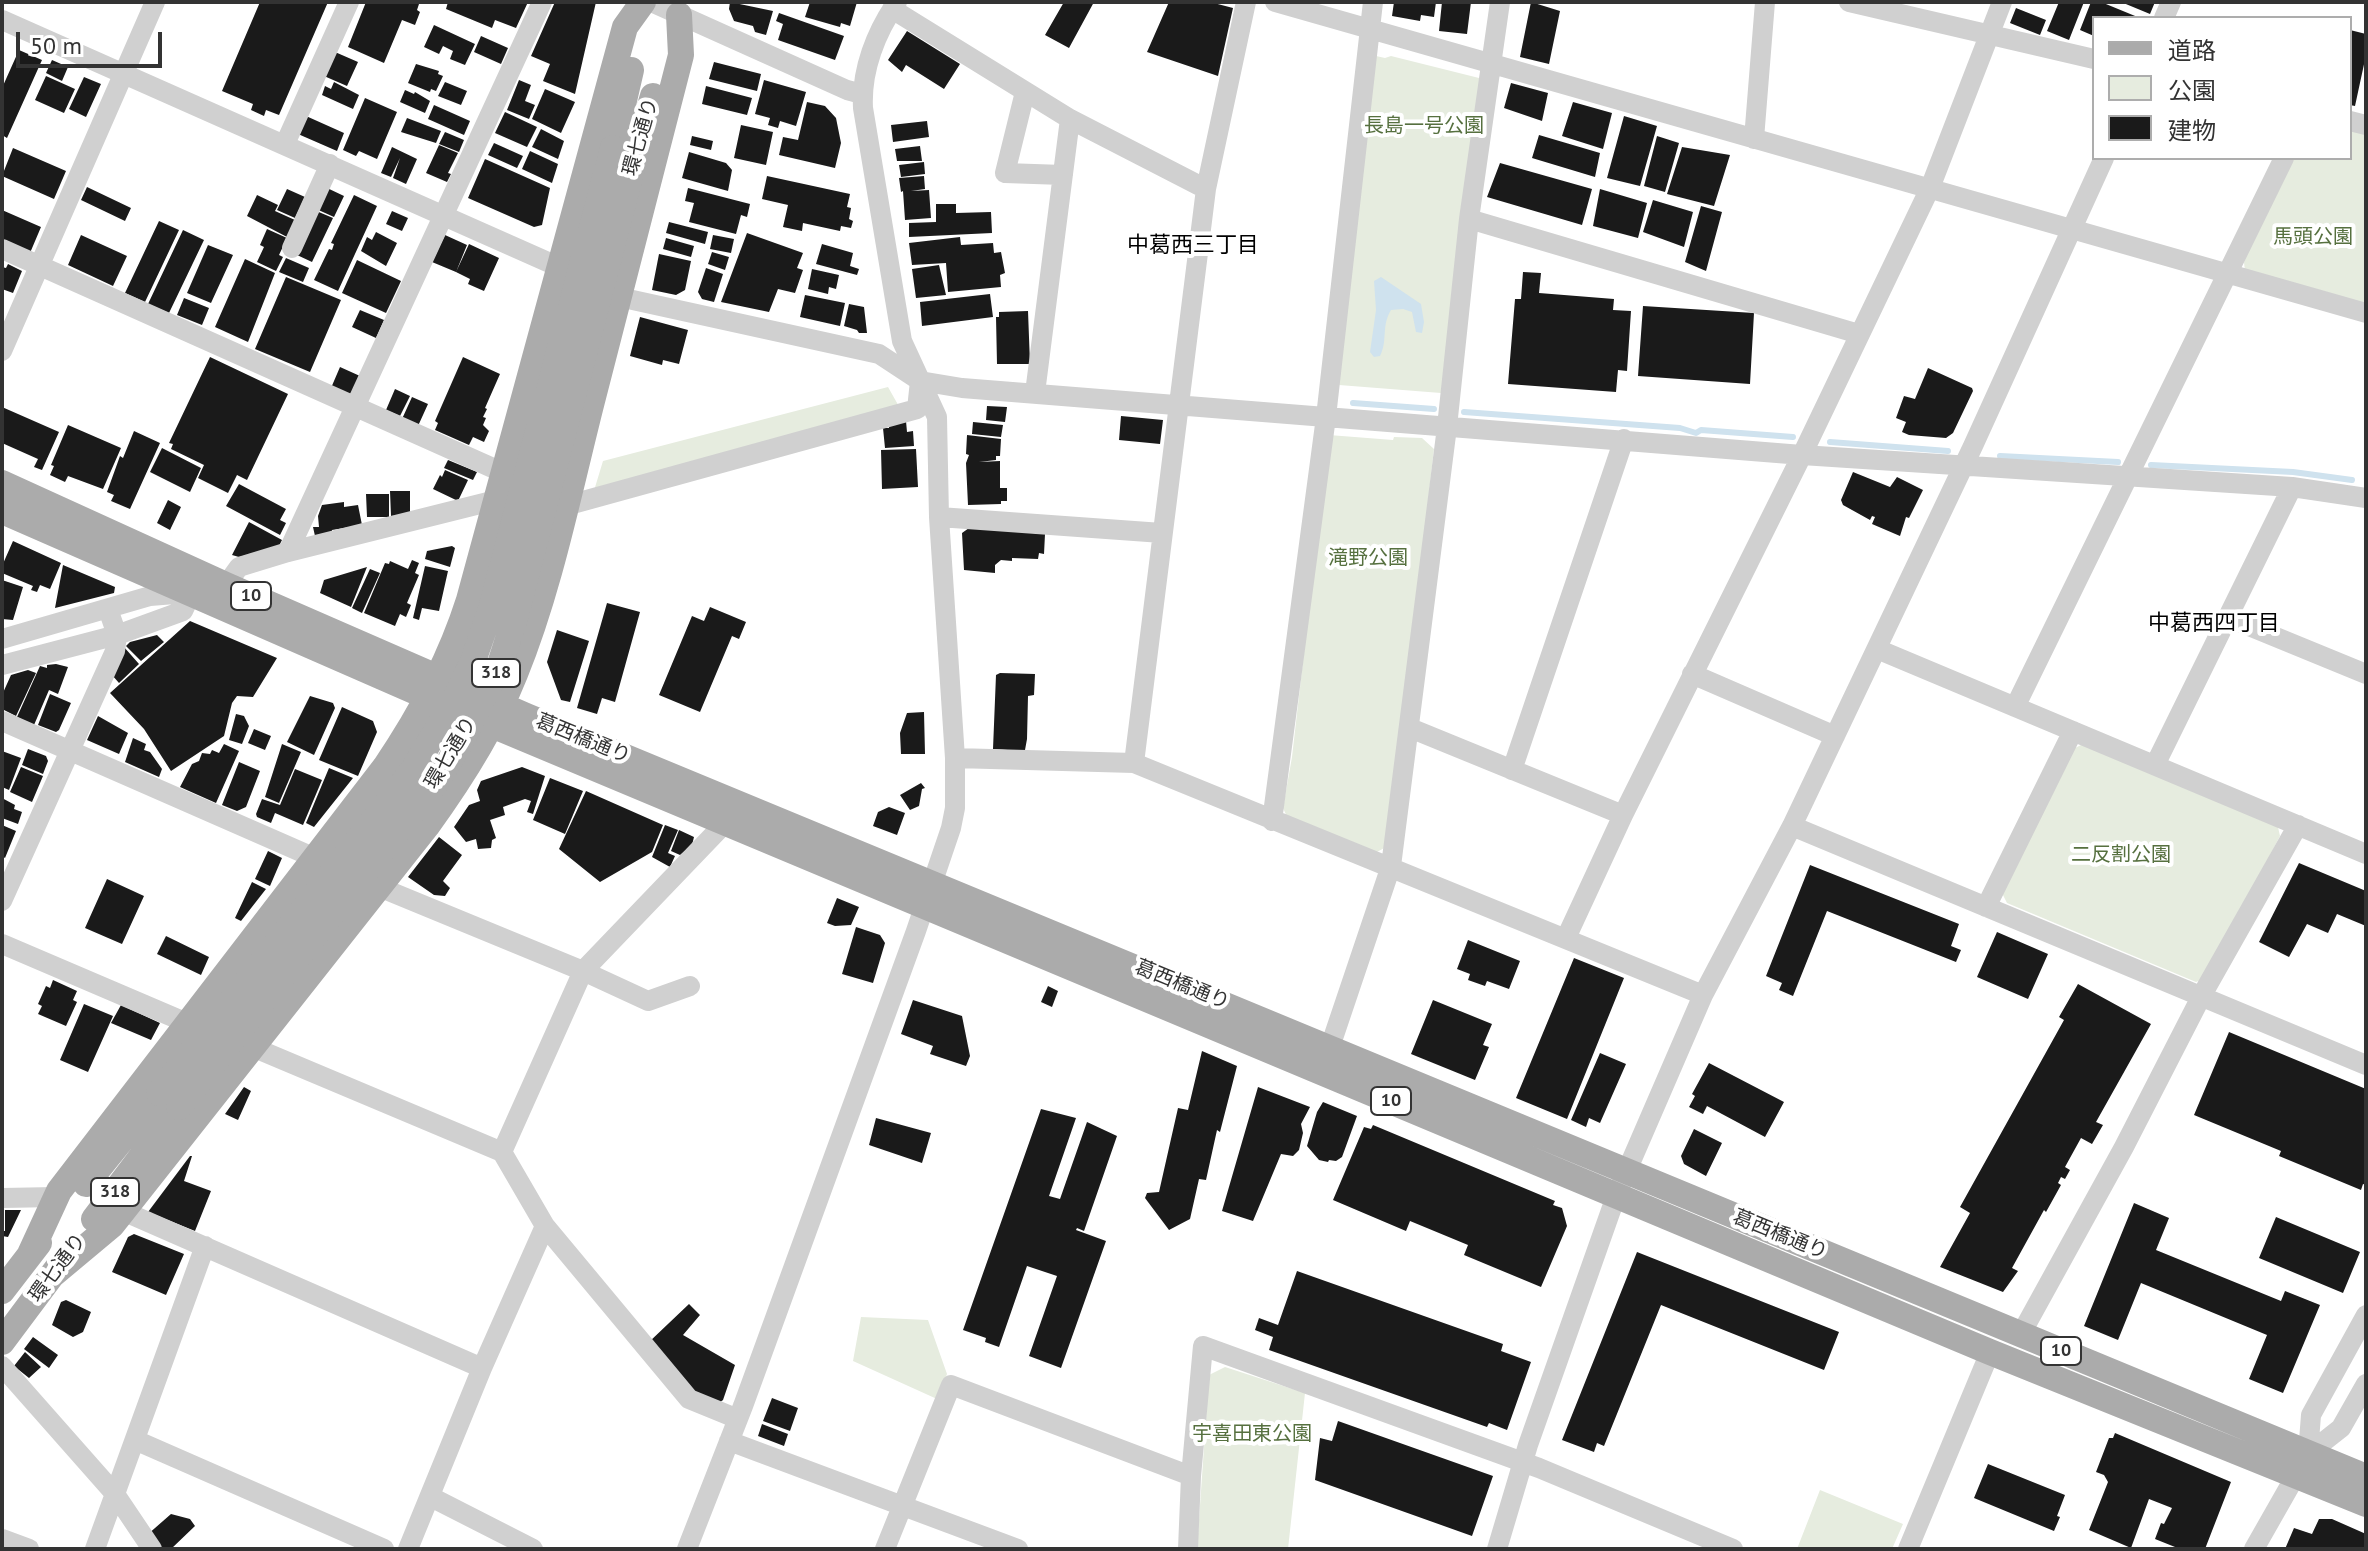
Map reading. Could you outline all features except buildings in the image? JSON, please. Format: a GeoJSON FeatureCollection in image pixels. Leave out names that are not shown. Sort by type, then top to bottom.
{"type":"FeatureCollection","features":[{"type":"Feature","properties":{"kind":"main road","name":"環七通り"},"geometry":{"type":"LineString","coordinates":[[624,151],[646,2]]}},
{"type":"Feature","properties":{"kind":"main road","name":"318"},"geometry":{"type":"LineString","coordinates":[[30,1254],[56,1197],[385,767],[434,687],[466,612],[625,27],[646,2]]}},
{"type":"Feature","properties":{"kind":"main road","name":"環七通り"},"geometry":{"type":"LineString","coordinates":[[2,1342],[51,1276],[169,1100],[387,806],[435,735],[455,699],[473,661],[495,596],[624,151],[681,9]]}},
{"type":"Feature","properties":{"kind":"main road"},"geometry":{"type":"LineString","coordinates":[[51,1276],[112,1225],[448,797],[497,715],[533,623],[565,506],[681,55],[681,9]]}},
{"type":"Feature","properties":{"kind":"main road","name":"葛西橋通り"},"geometry":{"type":"LineString","coordinates":[[2,483],[196,583],[226,585],[434,687]]}},
{"type":"Feature","properties":{"kind":"main road","name":"葛西橋通り"},"geometry":{"type":"LineString","coordinates":[[2,511],[196,583],[497,715],[726,822],[929,893],[1330,1047],[1990,1352],[2301,1465],[2366,1477]]}},
{"type":"Feature","properties":{"kind":"main road","name":"葛西橋通り"},"geometry":{"type":"LineString","coordinates":[[497,715],[1622,1184],[2021,1334],[2301,1465],[2366,1504]]}},
{"type":"Feature","properties":{"kind":"main road","name":"環七通り"},"geometry":{"type":"LineString","coordinates":[[2,1291],[30,1254],[169,1100]]}},
{"type":"Feature","properties":{"kind":"street"},"geometry":{"type":"LineString","coordinates":[[2,351],[155,2]]}},
{"type":"Feature","properties":{"kind":"street"},"geometry":{"type":"LineString","coordinates":[[285,144],[349,2]]}},
{"type":"Feature","properties":{"kind":"street"},"geometry":{"type":"LineString","coordinates":[[288,552],[542,2]]}},
{"type":"Feature","properties":{"kind":"street"},"geometry":{"type":"LineString","coordinates":[[646,2],[681,9],[836,85],[862,94]]}},
{"type":"Feature","properties":{"kind":"street"},"geometry":{"type":"LineString","coordinates":[[1134,763],[1206,189],[1246,2]]}},
{"type":"Feature","properties":{"kind":"street"},"geometry":{"type":"LineString","coordinates":[[1275,2],[2366,313]]}},
{"type":"Feature","properties":{"kind":"street"},"geometry":{"type":"LineString","coordinates":[[1272,821],[1326,417],[1373,2]]}},
{"type":"Feature","properties":{"kind":"street"},"geometry":{"type":"LineString","coordinates":[[1330,1047],[1391,866],[1447,427],[1469,219],[1500,2]]}},
{"type":"Feature","properties":{"kind":"street"},"geometry":{"type":"LineString","coordinates":[[1754,139],[1765,2]]}},
{"type":"Feature","properties":{"kind":"street"},"geometry":{"type":"LineString","coordinates":[[1849,2],[2092,59]]}},
{"type":"Feature","properties":{"kind":"street"},"geometry":{"type":"LineString","coordinates":[[1566,938],[1623,815],[1802,455],[1930,188],[2002,2]]}},
{"type":"Feature","properties":{"kind":"street"},"geometry":{"type":"LineString","coordinates":[[687,1549],[738,1419],[929,893],[953,818],[957,787],[939,517],[937,417],[902,341],[862,94],[878,35],[895,6],[1070,119],[1206,189]]}},
{"type":"Feature","properties":{"kind":"street"},"geometry":{"type":"LineString","coordinates":[[2,20],[559,267]]}},
{"type":"Feature","properties":{"kind":"street"},"geometry":{"type":"LineString","coordinates":[[1025,92],[1005,173],[1063,175]]}},
{"type":"Feature","properties":{"kind":"street"},"geometry":{"type":"LineString","coordinates":[[1035,393],[1070,119]]}},
{"type":"Feature","properties":{"kind":"street"},"geometry":{"type":"LineString","coordinates":[[1497,1549],[1523,1462],[1622,1184],[1703,995],[1792,826],[1877,649],[2103,160]]}},
{"type":"Feature","properties":{"kind":"street"},"geometry":{"type":"LineString","coordinates":[[2015,707],[2126,475],[2283,160]]}},
{"type":"Feature","properties":{"kind":"street"},"geometry":{"type":"LineString","coordinates":[[292,248],[330,164]]}},
{"type":"Feature","properties":{"kind":"street"},"geometry":{"type":"LineString","coordinates":[[1469,219],[1859,334]]}},
{"type":"Feature","properties":{"kind":"street"},"geometry":{"type":"LineString","coordinates":[[2,249],[504,473]]}},
{"type":"Feature","properties":{"kind":"street"},"geometry":{"type":"LineString","coordinates":[[619,297],[879,354],[920,381],[962,388],[1802,455],[2292,487],[2366,498]]}},
{"type":"Feature","properties":{"kind":"street"},"geometry":{"type":"LineString","coordinates":[[565,506],[917,409],[920,381]]}},
{"type":"Feature","properties":{"kind":"street"},"geometry":{"type":"LineString","coordinates":[[1512,770],[1624,439]]}},
{"type":"Feature","properties":{"kind":"street"},"geometry":{"type":"LineString","coordinates":[[2155,765],[2292,487]]}},
{"type":"Feature","properties":{"kind":"street"},"geometry":{"type":"LineString","coordinates":[[226,585],[239,567],[496,500]]}},
{"type":"Feature","properties":{"kind":"street"},"geometry":{"type":"LineString","coordinates":[[939,517],[1162,533]]}},
{"type":"Feature","properties":{"kind":"street"},"geometry":{"type":"LineString","coordinates":[[2,639],[196,583]]}},
{"type":"Feature","properties":{"kind":"street"},"geometry":{"type":"LineString","coordinates":[[2,665],[117,635],[183,611],[196,583]]}},
{"type":"Feature","properties":{"kind":"street"},"geometry":{"type":"LineString","coordinates":[[2,901],[115,651],[117,635],[108,609]]}},
{"type":"Feature","properties":{"kind":"street"},"geometry":{"type":"LineString","coordinates":[[2227,617],[2366,674]]}},
{"type":"Feature","properties":{"kind":"street"},"geometry":{"type":"LineString","coordinates":[[1877,649],[2366,854]]}},
{"type":"Feature","properties":{"kind":"street"},"geometry":{"type":"LineString","coordinates":[[1692,674],[1835,736]]}},
{"type":"Feature","properties":{"kind":"street"},"geometry":{"type":"LineString","coordinates":[[2,721],[315,858]]}},
{"type":"Feature","properties":{"kind":"street"},"geometry":{"type":"LineString","coordinates":[[1410,728],[1623,815]]}},
{"type":"Feature","properties":{"kind":"street"},"geometry":{"type":"LineString","coordinates":[[1986,907],[2073,731]]}},
{"type":"Feature","properties":{"kind":"street"},"geometry":{"type":"LineString","coordinates":[[955,758],[1134,763],[1703,995]]}},
{"type":"Feature","properties":{"kind":"street"},"geometry":{"type":"LineString","coordinates":[[502,1152],[583,971],[726,822]]}},
{"type":"Feature","properties":{"kind":"street"},"geometry":{"type":"LineString","coordinates":[[2021,1334],[2124,1147],[2202,995],[2298,825]]}},
{"type":"Feature","properties":{"kind":"street"},"geometry":{"type":"LineString","coordinates":[[1792,826],[2366,1065]]}},
{"type":"Feature","properties":{"kind":"street"},"geometry":{"type":"LineString","coordinates":[[379,887],[648,1001],[690,986]]}},
{"type":"Feature","properties":{"kind":"street"},"geometry":{"type":"LineString","coordinates":[[2,944],[187,1023]]}},
{"type":"Feature","properties":{"kind":"street"},"geometry":{"type":"LineString","coordinates":[[250,1046],[502,1152],[545,1226],[689,1399],[738,1419]]}},
{"type":"Feature","properties":{"kind":"street"},"geometry":{"type":"LineString","coordinates":[[2,1198],[56,1197]]}},
{"type":"Feature","properties":{"kind":"street"},"geometry":{"type":"LineString","coordinates":[[123,1211],[482,1368]]}},
{"type":"Feature","properties":{"kind":"street"},"geometry":{"type":"LineString","coordinates":[[408,1549],[482,1368],[545,1226]]}},
{"type":"Feature","properties":{"kind":"street"},"geometry":{"type":"LineString","coordinates":[[95,1549],[205,1246]]}},
{"type":"Feature","properties":{"kind":"street"},"geometry":{"type":"LineString","coordinates":[[2254,1549],[2301,1465],[2311,1415],[2366,1315]]}},
{"type":"Feature","properties":{"kind":"street"},"geometry":{"type":"LineString","coordinates":[[1188,1549],[1203,1346],[1523,1462],[1733,1549]]}},
{"type":"Feature","properties":{"kind":"street"},"geometry":{"type":"LineString","coordinates":[[1908,1549],[1990,1352]]}},
{"type":"Feature","properties":{"kind":"street"},"geometry":{"type":"LineString","coordinates":[[2,1366],[115,1494],[152,1549]]}},
{"type":"Feature","properties":{"kind":"street"},"geometry":{"type":"LineString","coordinates":[[2301,1465],[2341,1428],[2366,1384]]}},
{"type":"Feature","properties":{"kind":"street"},"geometry":{"type":"LineString","coordinates":[[885,1549],[951,1385],[1191,1476]]}},
{"type":"Feature","properties":{"kind":"street"},"geometry":{"type":"LineString","coordinates":[[135,1440],[384,1549]]}},
{"type":"Feature","properties":{"kind":"street"},"geometry":{"type":"LineString","coordinates":[[729,1441],[1018,1549]]}},
{"type":"Feature","properties":{"kind":"street"},"geometry":{"type":"LineString","coordinates":[[431,1497],[533,1549]]}},
{"type":"Feature","properties":{"kind":"street"},"geometry":{"type":"LineString","coordinates":[[2,1539],[29,1549]]}},
{"type":"Feature","properties":{"kind":"green space","name":"長島一号公園"},"geometry":{"type":"Polygon","coordinates":[[[1376,56],[1391,56],[1483,79],[1441,393],[1339,385],[1376,56]]]}},
{"type":"Feature","properties":{"kind":"green space","name":"馬頭公園"},"geometry":{"type":"Polygon","coordinates":[[[2352,128],[2366,132],[2366,306],[2245,272],[2244,262],[2288,160],[2352,160],[2352,128]]]}},
{"type":"Feature","properties":{"kind":"green space"},"geometry":{"type":"Polygon","coordinates":[[[888,387],[901,410],[593,494],[603,461],[888,387]]]}},
{"type":"Feature","properties":{"kind":"green space","name":"滝野公園"},"geometry":{"type":"Polygon","coordinates":[[[1329,435],[1393,440],[1394,437],[1422,438],[1434,449],[1388,846],[1375,853],[1288,819],[1283,808],[1292,757],[1329,435]]]}},
{"type":"Feature","properties":{"kind":"green space","name":"二反割公園"},"geometry":{"type":"Polygon","coordinates":[[[2083,744],[2278,827],[2280,836],[2206,978],[2196,982],[2007,903],[2002,893],[2075,748],[2083,744]]]}},
{"type":"Feature","properties":{"kind":"green space"},"geometry":{"type":"Polygon","coordinates":[[[861,1317],[928,1320],[947,1374],[937,1399],[853,1361],[861,1317]]]}},
{"type":"Feature","properties":{"kind":"green space","name":"宇喜田東公園"},"geometry":{"type":"Polygon","coordinates":[[[1225,1367],[1305,1393],[1288,1549],[1197,1549],[1209,1375],[1225,1367]]]}},
{"type":"Feature","properties":{"kind":"green space"},"geometry":{"type":"Polygon","coordinates":[[[1820,1490],[1903,1524],[1892,1549],[1797,1549],[1820,1490]]]}},
{"type":"Feature","properties":{"kind":"water"},"geometry":{"type":"Polygon","coordinates":[[[1381,277],[1421,304],[1424,322],[1422,333],[1416,332],[1412,312],[1391,310],[1380,356],[1374,357],[1370,352],[1376,310],[1374,281],[1381,277]]]}},
{"type":"Feature","properties":{"kind":"waterway"},"geometry":{"type":"LineString","coordinates":[[1353,403],[1434,409]]}},
{"type":"Feature","properties":{"kind":"waterway"},"geometry":{"type":"LineString","coordinates":[[1464,412],[1680,428],[1696,433],[1701,430],[1793,437]]}},
{"type":"Feature","properties":{"kind":"waterway"},"geometry":{"type":"LineString","coordinates":[[1830,442],[1948,451]]}},
{"type":"Feature","properties":{"kind":"waterway"},"geometry":{"type":"LineString","coordinates":[[2000,456],[2118,462]]}},
{"type":"Feature","properties":{"kind":"waterway"},"geometry":{"type":"LineString","coordinates":[[2151,465],[2293,472],[2352,480]]}},
{"type":"Feature","properties":{"kind":"district","name":"中葛西三丁目"},"geometry":{"type":"Point","coordinates":[1193,246]}},
{"type":"Feature","properties":{"kind":"district","name":"中葛西四丁目"},"geometry":{"type":"Point","coordinates":[2214,624]}}]}
